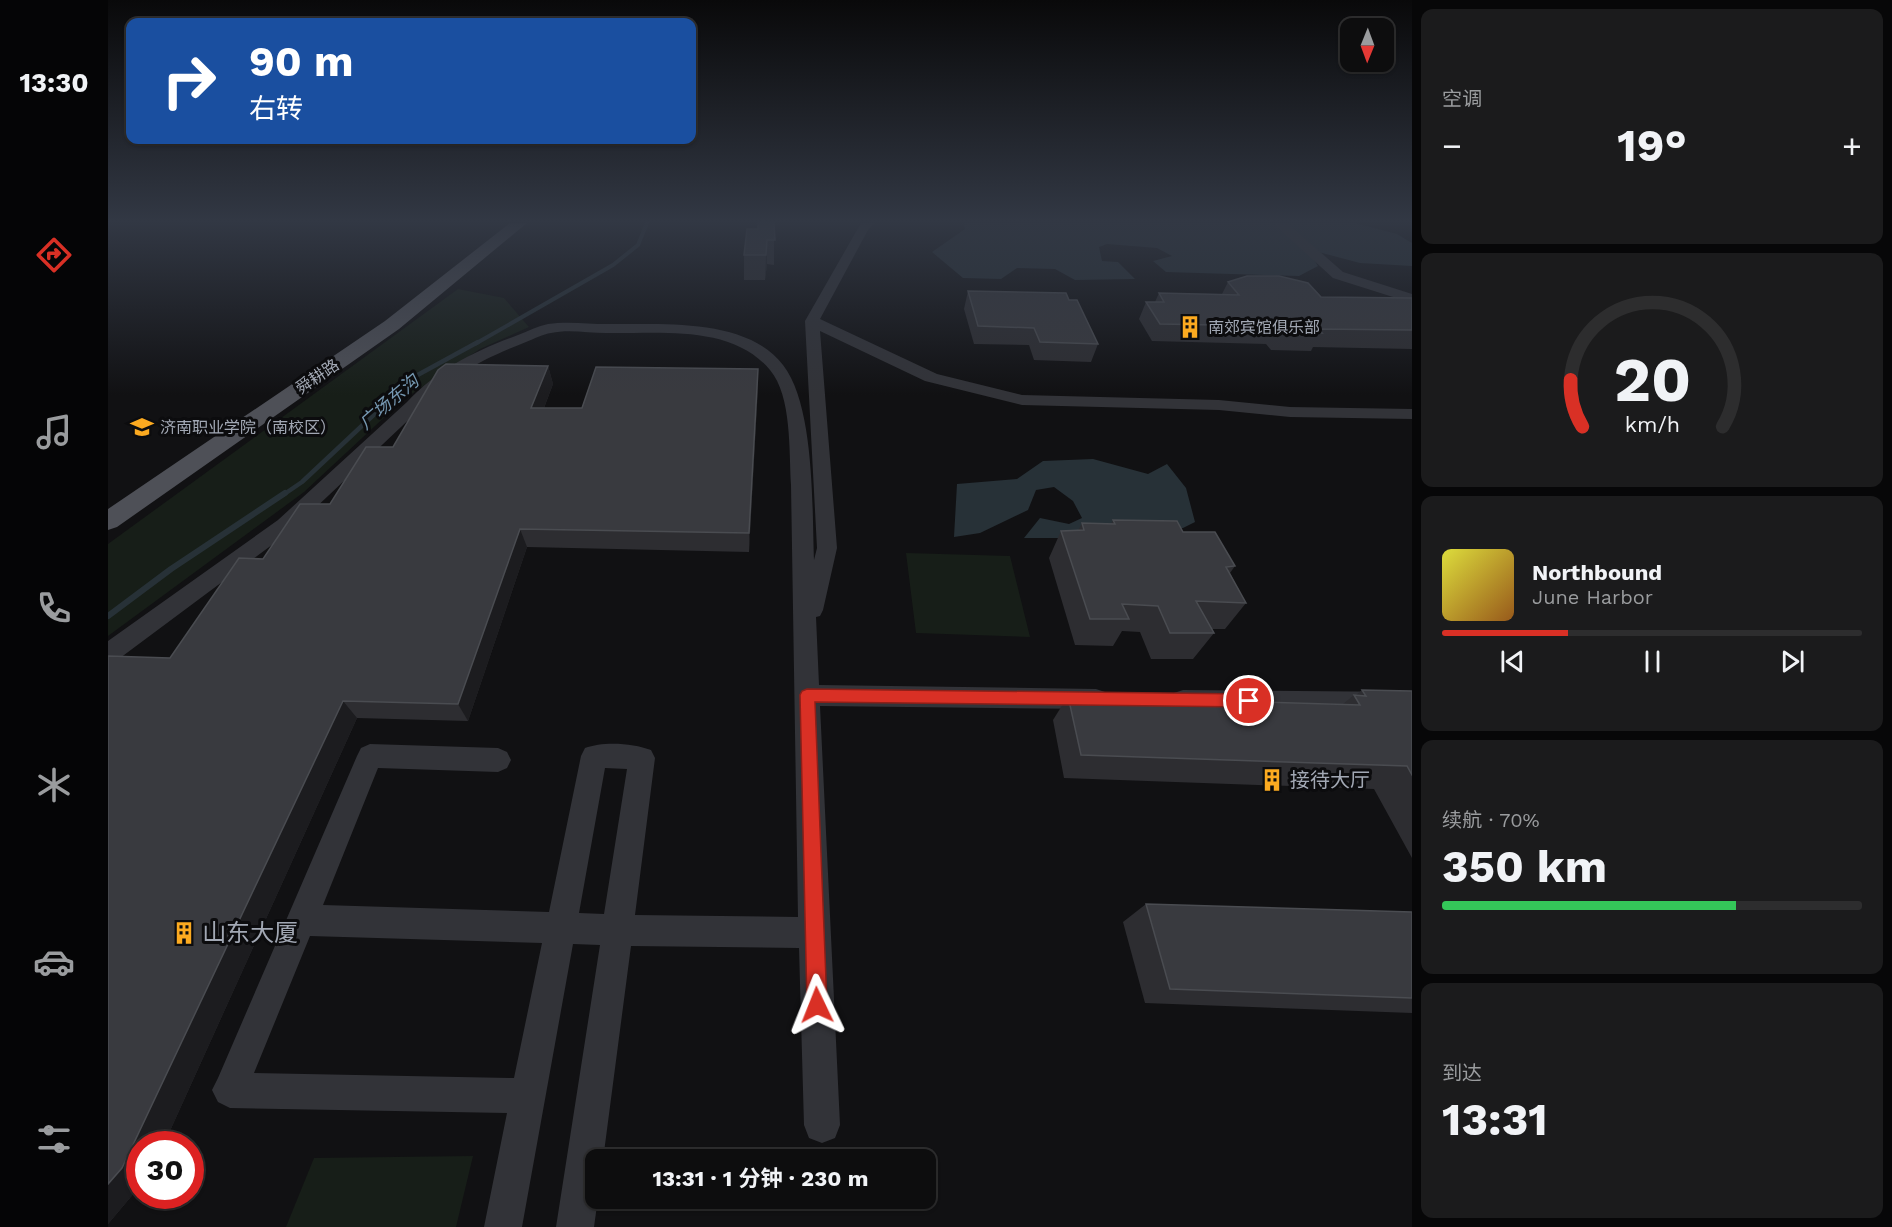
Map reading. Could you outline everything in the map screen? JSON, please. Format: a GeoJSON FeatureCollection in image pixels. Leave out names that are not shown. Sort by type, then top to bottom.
{"type":"FeatureCollection","features":[{"type":"Feature","properties":{"kind":"main road","name":"舜耕路"},"geometry":{"type":"LineString","coordinates":[[108,500],[427,280]]}},
{"type":"Feature","properties":{"kind":"main road","name":"舜耕路"},"geometry":{"type":"LineString","coordinates":[[108,521],[392,325],[448,280]]}},
{"type":"Feature","properties":{"kind":"street"},"geometry":{"type":"LineString","coordinates":[[806,634],[828,548],[812,321],[834,280]]}},
{"type":"Feature","properties":{"kind":"street"},"geometry":{"type":"LineString","coordinates":[[1354,280],[1412,300]]}},
{"type":"Feature","properties":{"kind":"street"},"geometry":{"type":"LineString","coordinates":[[812,321],[931,378],[1022,400],[1219,405],[1290,412],[1412,414]]}},
{"type":"Feature","properties":{"kind":"street"},"geometry":{"type":"LineString","coordinates":[[108,654],[285,525],[413,406],[432,385],[484,353],[550,328],[714,332],[738,341],[774,365],[783,375],[792,394],[801,478],[822,1125]]}},
{"type":"Feature","properties":{"kind":"street"},"geometry":{"type":"LineString","coordinates":[[807,695],[1116,699]]}},
{"type":"Feature","properties":{"kind":"street"},"geometry":{"type":"LineString","coordinates":[[1163,700],[1412,703]]}},
{"type":"Feature","properties":{"kind":"street"},"geometry":{"type":"LineString","coordinates":[[498,760],[370,756],[230,1090],[529,1096]]}},
{"type":"Feature","properties":{"kind":"street"},"geometry":{"type":"LineString","coordinates":[[503,1227],[594,756],[642,758],[575,1227]]}},
{"type":"Feature","properties":{"kind":"street"},"geometry":{"type":"LineString","coordinates":[[301,920],[561,929],[814,933]]}},
{"type":"Feature","properties":{"kind":"shaded area"},"geometry":{"type":"Polygon","coordinates":[[[458,289],[504,298],[529,327],[480,349],[404,399],[304,492],[108,636],[108,544],[458,289]]]}},
{"type":"Feature","properties":{"kind":"shaded area"},"geometry":{"type":"Polygon","coordinates":[[[1093,459],[1148,474],[1167,464],[1186,488],[1195,522],[1183,528],[1095,538],[1024,538],[1040,518],[1069,524],[1082,518],[1073,501],[1054,487],[1036,490],[1028,510],[980,533],[954,537],[957,484],[1017,479],[1043,461],[1093,459]]]}},
{"type":"Feature","properties":{"kind":"shaded area"},"geometry":{"type":"Polygon","coordinates":[[[906,553],[1010,556],[1030,637],[916,633],[906,553]]]}},
{"type":"Feature","properties":{"kind":"shaded area"},"geometry":{"type":"Polygon","coordinates":[[[473,1156],[456,1227],[286,1227],[314,1158],[473,1156]]]}},
{"type":"Feature","properties":{"kind":"building"},"geometry":{"type":"Polygon","coordinates":[[[1297,280],[1308,283],[1321,297],[1412,298],[1412,330],[1318,329],[1322,333],[1281,332],[1276,326],[1160,324],[1146,302],[1164,302],[1159,293],[1239,295],[1228,282],[1297,280]]]}},
{"type":"Feature","properties":{"kind":"building"},"geometry":{"type":"Polygon","coordinates":[[[968,291],[1066,293],[1069,300],[1077,300],[1098,344],[1040,342],[1034,328],[978,326],[968,291]]]}},
{"type":"Feature","properties":{"kind":"building","name":"山东大厦"},"geometry":{"type":"Polygon","coordinates":[[[446,364],[548,366],[531,408],[582,408],[596,367],[758,369],[749,533],[520,529],[458,704],[343,701],[140,1131],[126,1131],[126,1160],[108,1184],[108,656],[170,658],[239,558],[263,559],[300,504],[330,504],[366,447],[393,447],[438,370],[446,364]]]}},
{"type":"Feature","properties":{"kind":"building"},"geometry":{"type":"Polygon","coordinates":[[[1113,520],[1177,521],[1183,532],[1215,532],[1235,566],[1226,567],[1246,603],[1196,601],[1214,633],[1170,633],[1158,606],[1122,604],[1129,619],[1090,619],[1061,531],[1084,530],[1082,523],[1115,524],[1113,520]]]}},
{"type":"Feature","properties":{"kind":"building"},"geometry":{"type":"Polygon","coordinates":[[[1362,690],[1412,691],[1412,775],[1407,766],[1081,755],[1068,696],[1360,705],[1354,695],[1366,696],[1362,690]]]}},
{"type":"Feature","properties":{"kind":"building"},"geometry":{"type":"Polygon","coordinates":[[[1146,904],[1412,912],[1412,998],[1170,989],[1146,904]]]}},
{"type":"Feature","properties":{"kind":"waterway","name":"广场东沟"},"geometry":{"type":"LineString","coordinates":[[475,344],[586,280]]}},
{"type":"Feature","properties":{"kind":"waterway","name":"广场东沟"},"geometry":{"type":"LineString","coordinates":[[283,495],[302,482],[414,377],[478,342]]}},
{"type":"Feature","properties":{"kind":"waterway","name":"广场东沟"},"geometry":{"type":"LineString","coordinates":[[108,616],[171,569],[285,493]]}},
{"type":"Feature","properties":{"kind":"place","name":"南郊宾馆俱乐部"},"geometry":{"type":"Point","coordinates":[1190,327]}},
{"type":"Feature","properties":{"kind":"place","name":"济南职业学院（南校区）"},"geometry":{"type":"Point","coordinates":[142,427]}},
{"type":"Feature","properties":{"kind":"place","name":"接待大厅"},"geometry":{"type":"Point","coordinates":[1272,780]}},
{"type":"Feature","properties":{"kind":"place","name":"山东大厦"},"geometry":{"type":"Point","coordinates":[184,933]}},
{"type":"Feature","properties":{"kind":"route"},"geometry":{"type":"LineString","coordinates":[[817,1005],[807,695],[1249,701]]}}]}
